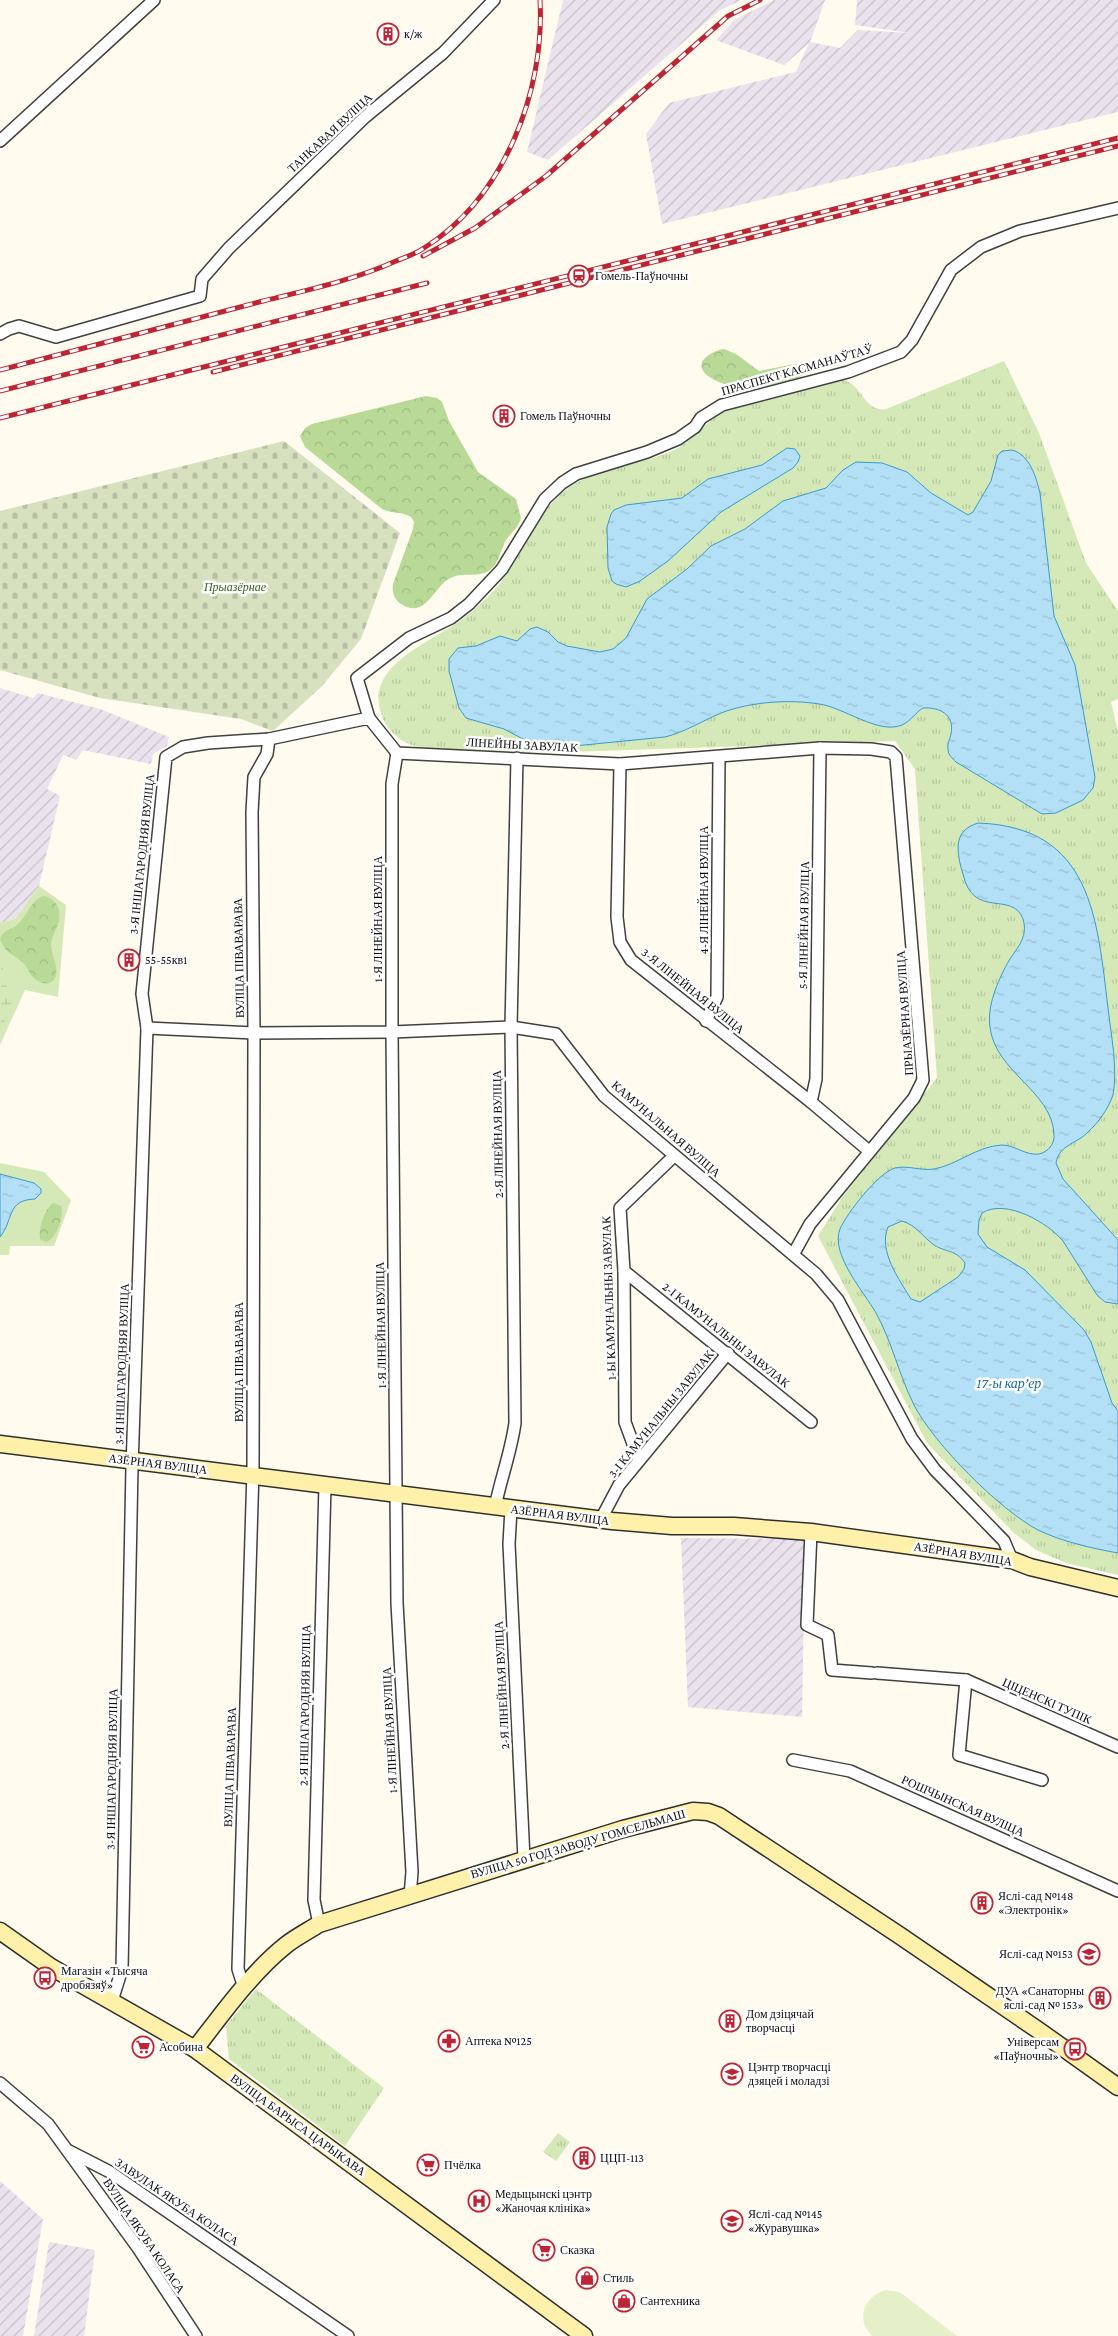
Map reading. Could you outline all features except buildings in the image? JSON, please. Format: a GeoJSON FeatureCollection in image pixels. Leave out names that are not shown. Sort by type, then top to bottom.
{"type":"FeatureCollection","features":[{"type":"Feature","properties":{"kind":"street"},"geometry":{"type":"LineString","coordinates":[[0,141],[154,0]]}},
{"type":"Feature","properties":{"kind":"street","name":"ТАНКАВАЯ ВУЛІЦА"},"geometry":{"type":"LineString","coordinates":[[0,334],[14,326],[19,326],[56,337],[200,296],[202,280],[229,248],[365,117],[443,52],[494,0]]}},
{"type":"Feature","properties":{"kind":"street","name":"ПРАСПЕКТ КАСМАНАЎТАЎ"},"geometry":{"type":"LineString","coordinates":[[370,718],[357,678],[409,638],[450,618],[470,604],[502,569],[545,499],[562,482],[576,474],[647,452],[678,439],[695,427],[706,415],[722,405],[848,372],[901,352],[920,328],[951,270],[980,247],[1020,230],[1118,208]]}},
{"type":"Feature","properties":{"kind":"street"},"geometry":{"type":"LineString","coordinates":[[269,739],[370,718],[397,753]]}},
{"type":"Feature","properties":{"kind":"street","name":"3-Я ІНШАГАРОДНЯЯ ВУЛІЦА"},"geometry":{"type":"LineString","coordinates":[[112,2001],[122,1969],[132,1460],[147,1028],[142,994],[166,757],[183,747],[208,743],[269,739]]}},
{"type":"Feature","properties":{"kind":"street","name":"ВУЛІЦА ПІВАВАРАВА"},"geometry":{"type":"LineString","coordinates":[[244,1988],[238,1969],[252,1476],[254,1033],[252,812],[254,777],[267,754],[269,739]]}},
{"type":"Feature","properties":{"kind":"street","name":"ЛІНЕЙНЫ ЗАВУЛАК"},"geometry":{"type":"LineString","coordinates":[[397,753],[620,764],[820,748],[871,749],[891,752],[896,756]]}},
{"type":"Feature","properties":{"kind":"street","name":"5-Я ЛІНЕЙНАЯ ВУЛІЦА"},"geometry":{"type":"LineString","coordinates":[[811,1102],[816,1079],[820,748]]}},
{"type":"Feature","properties":{"kind":"street","name":"1-Я ЛІНЕЙНАЯ ВУЛІЦА"},"geometry":{"type":"LineString","coordinates":[[397,753],[392,784],[392,1032],[397,1603],[412,1872],[410,1896]]}},
{"type":"Feature","properties":{"kind":"street","name":"4-Я ЛІНЕЙНАЯ ВУЛІЦА"},"geometry":{"type":"LineString","coordinates":[[706,1020],[717,997],[719,756]]}},
{"type":"Feature","properties":{"kind":"street","name":"ПРЫАЗЁРНАЯ ВУЛІЦА"},"geometry":{"type":"LineString","coordinates":[[794,1253],[810,1224],[914,1098],[924,1080],[896,756]]}},
{"type":"Feature","properties":{"kind":"street","name":"2-Я ЛІНЕЙНАЯ ВУЛІЦА"},"geometry":{"type":"LineString","coordinates":[[517,758],[511,1027],[515,1423],[507,1464],[502,1476],[503,1508],[509,1544],[524,1859]]}},
{"type":"Feature","properties":{"kind":"street","name":"3-Я ЛІНЕЙНАЯ ВУЛІЦА"},"geometry":{"type":"LineString","coordinates":[[620,764],[617,918],[620,942],[631,960],[811,1102],[869,1151]]}},
{"type":"Feature","properties":{"kind":"street","name":"КАМУНАЛЬНАЯ ВУЛІЦА"},"geometry":{"type":"LineString","coordinates":[[147,1028],[254,1033],[392,1032],[511,1027],[556,1034],[604,1096],[674,1156],[794,1253],[816,1274],[838,1300],[912,1439],[935,1470],[1000,1537],[1009,1550],[1012,1560]]}},
{"type":"Feature","properties":{"kind":"street","name":"1-Ы КАМУНАЛЬНЫ ЗАВУЛАК"},"geometry":{"type":"LineString","coordinates":[[639,1460],[626,1422],[624,1271],[620,1208],[674,1156]]}},
{"type":"Feature","properties":{"kind":"street","name":"2-І КАМУНАЛЬНЫ ЗАВУЛАК"},"geometry":{"type":"LineString","coordinates":[[624,1271],[728,1353],[811,1422]]}},
{"type":"Feature","properties":{"kind":"street","name":"3-І КАМУНАЛЬНЫ ЗАВУЛАК"},"geometry":{"type":"LineString","coordinates":[[601,1519],[620,1485],[639,1460],[728,1353]]}},
{"type":"Feature","properties":{"kind":"street","name":"АЗЁРНАЯ ВУЛІЦА"},"geometry":{"type":"LineString","coordinates":[[0,1444],[601,1519],[672,1526],[734,1526],[811,1532],[1012,1560],[1030,1567],[1118,1588]]}},
{"type":"Feature","properties":{"kind":"street","name":"2-Я ІНШАГАРОДНЯЯ ВУЛІЦА"},"geometry":{"type":"LineString","coordinates":[[319,1924],[314,1900],[325,1485]]}},
{"type":"Feature","properties":{"kind":"street","name":"ЦІЦЕНСКІ ТУПІК"},"geometry":{"type":"LineString","coordinates":[[811,1532],[807,1625],[828,1635],[832,1670],[966,1680],[1118,1747]]}},
{"type":"Feature","properties":{"kind":"street"},"geometry":{"type":"LineString","coordinates":[[966,1680],[959,1755],[1042,1780]]}},
{"type":"Feature","properties":{"kind":"street","name":"РОШЧЫНСКАЯ ВУЛІЦА"},"geometry":{"type":"LineString","coordinates":[[793,1760],[850,1771],[1118,1891]]}},
{"type":"Feature","properties":{"kind":"street","name":"ВУЛІЦА 50 ГОД ЗАВОДУ ГОМСЕЛЬМАШ"},"geometry":{"type":"LineString","coordinates":[[195,2048],[244,1988],[286,1944],[319,1924],[524,1859],[693,1811],[708,1812],[719,1816],[899,1935],[1118,2087]]}},
{"type":"Feature","properties":{"kind":"street","name":"ВУЛІЦА БАРЫСА ЦАРЫКАВА"},"geometry":{"type":"LineString","coordinates":[[0,1932],[44,1962],[195,2048],[584,2336]]}},
{"type":"Feature","properties":{"kind":"street","name":"ЗАВУЛАК ЯКУБА КОЛАСА"},"geometry":{"type":"LineString","coordinates":[[0,2083],[48,2124],[69,2151],[110,2172],[348,2336]]}},
{"type":"Feature","properties":{"kind":"street","name":"ВУЛІЦА ЯКУБА КОЛАСА"},"geometry":{"type":"LineString","coordinates":[[69,2151],[138,2248],[196,2336]]}},
{"type":"Feature","properties":{"kind":"shaded area"},"geometry":{"type":"Polygon","coordinates":[[[563,0],[741,0],[719,11],[548,160],[527,152],[563,0]]]}},
{"type":"Feature","properties":{"kind":"shaded area"},"geometry":{"type":"Polygon","coordinates":[[[774,0],[825,0],[810,42],[840,48],[858,30],[910,33],[855,25],[857,0],[1118,0],[1118,112],[662,224],[646,134],[669,103],[796,72],[809,43],[784,65],[716,40],[734,20],[774,0]]]}},
{"type":"Feature","properties":{"kind":"shaded area"},"geometry":{"type":"Polygon","coordinates":[[[0,688],[33,698],[38,693],[100,709],[169,737],[167,746],[153,754],[151,764],[83,750],[76,760],[63,755],[47,789],[60,796],[39,886],[15,919],[0,923],[0,688]]]}},
{"type":"Feature","properties":{"kind":"shaded area"},"geometry":{"type":"Polygon","coordinates":[[[681,1538],[805,1539],[802,1717],[688,1707],[681,1538]]]}},
{"type":"Feature","properties":{"kind":"shaded area"},"geometry":{"type":"Polygon","coordinates":[[[0,2181],[43,2219],[23,2336],[0,2336],[0,2181]]]}},
{"type":"Feature","properties":{"kind":"shaded area"},"geometry":{"type":"Polygon","coordinates":[[[49,2242],[95,2250],[84,2336],[34,2336],[49,2242]]]}},
{"type":"Feature","properties":{"kind":"green space"},"geometry":{"type":"Polygon","coordinates":[[[724,349],[736,354],[759,371],[794,364],[803,365],[806,367],[806,371],[802,376],[761,387],[748,389],[733,387],[712,379],[701,367],[705,358],[714,352],[724,349]]]}},
{"type":"Feature","properties":{"kind":"green space"},"geometry":{"type":"Polygon","coordinates":[[[1004,361],[1039,433],[1086,563],[1118,611],[1118,699],[1111,702],[1118,732],[1118,1575],[1066,1563],[1036,1550],[1014,1533],[927,1443],[818,1236],[843,1196],[937,1078],[915,769],[895,741],[538,753],[425,748],[412,745],[400,739],[390,730],[383,719],[379,700],[381,684],[390,670],[402,658],[473,611],[507,575],[540,519],[550,506],[561,494],[584,479],[677,449],[717,416],[757,400],[827,382],[844,380],[855,387],[873,407],[886,409],[1004,361]]]}},
{"type":"Feature","properties":{"kind":"green space"},"geometry":{"type":"Polygon","coordinates":[[[426,396],[437,398],[442,402],[449,421],[478,472],[516,499],[521,518],[517,527],[506,540],[496,563],[490,570],[481,574],[453,577],[446,581],[424,605],[410,608],[401,604],[394,596],[393,584],[413,529],[414,522],[411,517],[382,509],[305,447],[300,436],[305,428],[312,424],[426,396]]]}},
{"type":"Feature","properties":{"kind":"green space","name":"Прыазёрнае"},"geometry":{"type":"Polygon","coordinates":[[[284,441],[400,533],[361,639],[322,686],[273,731],[241,719],[100,698],[0,670],[0,511],[284,441]]]}},
{"type":"Feature","properties":{"kind":"green space"},"geometry":{"type":"Polygon","coordinates":[[[39,886],[66,905],[58,997],[25,990],[0,1045],[0,923],[15,919],[39,886]]]}},
{"type":"Feature","properties":{"kind":"green space"},"geometry":{"type":"Polygon","coordinates":[[[43,896],[55,903],[60,915],[51,944],[56,975],[55,979],[50,983],[41,982],[34,978],[23,962],[8,952],[0,939],[5,931],[18,924],[35,901],[43,896]]]}},
{"type":"Feature","properties":{"kind":"green space"},"geometry":{"type":"Polygon","coordinates":[[[0,951],[3,961],[3,975],[11,1003],[0,1034],[0,951]]]}},
{"type":"Feature","properties":{"kind":"green space"},"geometry":{"type":"Polygon","coordinates":[[[0,1163],[44,1172],[71,1200],[54,1246],[10,1246],[9,1255],[0,1255],[0,1163]]]}},
{"type":"Feature","properties":{"kind":"green space"},"geometry":{"type":"Polygon","coordinates":[[[54,1203],[61,1206],[61,1221],[53,1237],[46,1242],[40,1239],[41,1224],[45,1213],[54,1203]]]}},
{"type":"Feature","properties":{"kind":"green space"},"geometry":{"type":"Polygon","coordinates":[[[256,1989],[384,2088],[345,2146],[229,2059],[226,2026],[256,1989]]]}},
{"type":"Feature","properties":{"kind":"green space"},"geometry":{"type":"Polygon","coordinates":[[[558,2133],[570,2142],[556,2161],[543,2152],[558,2133]]]}},
{"type":"Feature","properties":{"kind":"green space"},"geometry":{"type":"Polygon","coordinates":[[[886,2290],[899,2292],[957,2336],[872,2336],[864,2322],[864,2309],[872,2297],[886,2290]]]}},
{"type":"Feature","properties":{"kind":"water"},"geometry":{"type":"Polygon","coordinates":[[[787,448],[795,449],[800,456],[793,468],[721,512],[668,561],[640,581],[626,587],[612,581],[608,568],[607,527],[614,510],[626,505],[682,498],[708,479],[762,465],[787,448]]]}},
{"type":"Feature","properties":{"kind":"water"},"geometry":{"type":"Polygon","coordinates":[[[1012,450],[1028,462],[1040,493],[1054,616],[1075,665],[1095,777],[1093,788],[1083,800],[1056,813],[1042,814],[956,762],[948,751],[952,727],[951,721],[944,713],[935,709],[923,708],[902,725],[893,727],[872,724],[829,706],[807,702],[769,702],[732,709],[665,737],[574,746],[547,745],[525,740],[504,729],[466,718],[459,708],[449,671],[449,659],[458,648],[476,646],[500,636],[517,641],[530,629],[537,627],[548,632],[558,642],[567,646],[600,652],[613,649],[626,638],[647,599],[687,569],[711,546],[745,529],[783,501],[826,488],[843,470],[856,462],[882,463],[907,472],[931,493],[968,515],[973,512],[991,481],[998,455],[1002,451],[1012,450]]]}},
{"type":"Feature","properties":{"kind":"water","name":"17-ы кар’ер"},"geometry":{"type":"Polygon","coordinates":[[[978,823],[1016,828],[1045,841],[1066,860],[1082,883],[1092,911],[1099,942],[1114,1052],[1115,1074],[1113,1095],[1106,1110],[1095,1124],[1083,1137],[1064,1148],[1056,1163],[1063,1179],[1118,1240],[1118,1304],[1105,1302],[1097,1295],[1063,1241],[1037,1220],[1014,1211],[992,1209],[982,1213],[979,1220],[978,1234],[987,1247],[1025,1270],[1084,1330],[1091,1342],[1112,1403],[1118,1411],[1118,1553],[1087,1547],[1038,1530],[1005,1508],[969,1475],[936,1438],[914,1405],[882,1324],[850,1272],[840,1250],[838,1239],[844,1222],[864,1194],[888,1171],[900,1167],[934,1169],[951,1164],[993,1146],[1007,1145],[1039,1154],[1048,1149],[1053,1141],[1054,1134],[1051,1119],[1044,1105],[1002,1057],[994,1043],[990,1027],[990,1011],[994,995],[1007,964],[1023,938],[1024,926],[1023,919],[1018,911],[1010,906],[983,901],[968,888],[960,864],[958,846],[962,834],[978,823]],[[902,1221],[888,1227],[886,1246],[891,1264],[901,1283],[911,1299],[920,1302],[958,1277],[964,1269],[965,1263],[958,1255],[934,1245],[902,1221]]]}},
{"type":"Feature","properties":{"kind":"water"},"geometry":{"type":"Polygon","coordinates":[[[0,1174],[34,1183],[41,1189],[41,1193],[35,1199],[26,1200],[15,1207],[0,1237],[0,1174]]]}},
{"type":"Feature","properties":{"kind":"railway"},"geometry":{"type":"LineString","coordinates":[[0,370],[331,284],[380,268],[424,248],[452,227],[477,201],[497,172],[514,140],[527,106],[535,71],[540,35],[540,0]]}},
{"type":"Feature","properties":{"kind":"railway"},"geometry":{"type":"LineString","coordinates":[[423,256],[475,228],[546,176],[728,16],[760,0]]}},
{"type":"Feature","properties":{"kind":"railway"},"geometry":{"type":"LineString","coordinates":[[0,418],[1118,138]]}},
{"type":"Feature","properties":{"kind":"railway"},"geometry":{"type":"LineString","coordinates":[[213,372],[1118,146]]}},
{"type":"Feature","properties":{"kind":"railway"},"geometry":{"type":"LineString","coordinates":[[0,391],[427,283]]}},
{"type":"Feature","properties":{"kind":"place","name":"к/ж"},"geometry":{"type":"Point","coordinates":[388,34]}},
{"type":"Feature","properties":{"kind":"place","name":"Гомель-Паўночны"},"geometry":{"type":"Point","coordinates":[579,276]}},
{"type":"Feature","properties":{"kind":"place","name":"Гомель Паўночны"},"geometry":{"type":"Point","coordinates":[504,416]}},
{"type":"Feature","properties":{"kind":"place","name":"55-55кв1"},"geometry":{"type":"Point","coordinates":[129,960]}},
{"type":"Feature","properties":{"kind":"place","name":"Яслі-сад №148 «Электронік»"},"geometry":{"type":"Point","coordinates":[982,1903]}},
{"type":"Feature","properties":{"kind":"place","name":"Яслі-сад №153"},"geometry":{"type":"Point","coordinates":[1089,1954]}},
{"type":"Feature","properties":{"kind":"place","name":"Магазін «Тысяча дробязяў»"},"geometry":{"type":"Point","coordinates":[45,1978]}},
{"type":"Feature","properties":{"kind":"place","name":"ДУА «Санаторны яслі-сад № 153»"},"geometry":{"type":"Point","coordinates":[1100,1998]}},
{"type":"Feature","properties":{"kind":"place","name":"Дом дзіцячай творчасці"},"geometry":{"type":"Point","coordinates":[730,2021]}},
{"type":"Feature","properties":{"kind":"place","name":"Аптека №125"},"geometry":{"type":"Point","coordinates":[449,2041]}},
{"type":"Feature","properties":{"kind":"place","name":"Асобина"},"geometry":{"type":"Point","coordinates":[143,2047]}},
{"type":"Feature","properties":{"kind":"place","name":"Універсам «Паўночны»"},"geometry":{"type":"Point","coordinates":[1075,2049]}},
{"type":"Feature","properties":{"kind":"place","name":"Цэнтр творчасці дзяцей і моладзі"},"geometry":{"type":"Point","coordinates":[732,2074]}},
{"type":"Feature","properties":{"kind":"place","name":"ЦЦП-113"},"geometry":{"type":"Point","coordinates":[584,2158]}},
{"type":"Feature","properties":{"kind":"place","name":"Пчёлка"},"geometry":{"type":"Point","coordinates":[428,2165]}},
{"type":"Feature","properties":{"kind":"place","name":"Медыцынскі цэнтр «Жаночая клініка»"},"geometry":{"type":"Point","coordinates":[479,2201]}},
{"type":"Feature","properties":{"kind":"place","name":"Яслі-сад №145 «Журавушка»"},"geometry":{"type":"Point","coordinates":[732,2221]}},
{"type":"Feature","properties":{"kind":"place","name":"Сказка"},"geometry":{"type":"Point","coordinates":[544,2250]}},
{"type":"Feature","properties":{"kind":"place","name":"Стиль"},"geometry":{"type":"Point","coordinates":[587,2278]}},
{"type":"Feature","properties":{"kind":"place","name":"Сантехника"},"geometry":{"type":"Point","coordinates":[624,2301]}}]}
